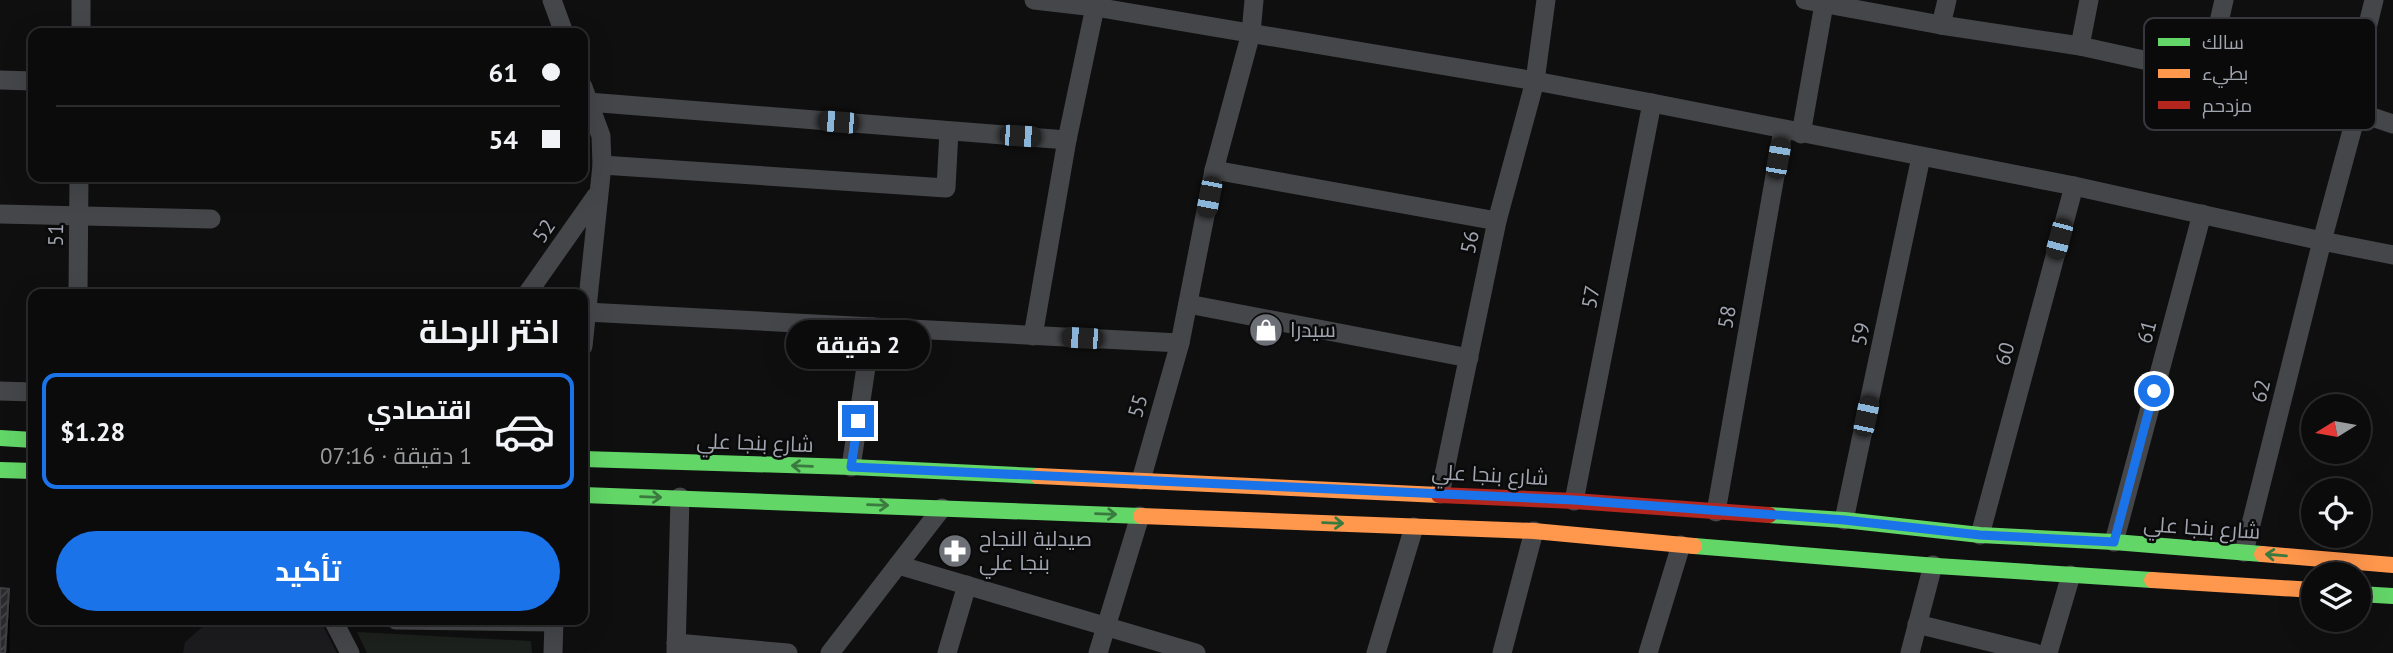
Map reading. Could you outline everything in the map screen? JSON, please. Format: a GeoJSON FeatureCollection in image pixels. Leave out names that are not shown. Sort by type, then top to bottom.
{"type":"FeatureCollection","features":[{"type":"Feature","properties":{"kind":"main road"},"geometry":{"type":"LineString","coordinates":[[0,439],[28,440]]}},
{"type":"Feature","properties":{"kind":"main road","name":"شارع بنجا علي"},"geometry":{"type":"LineString","coordinates":[[588,459],[1141,480],[1222,501],[1414,527],[1534,531],[1933,565],[2301,589]]}},
{"type":"Feature","properties":{"kind":"main road"},"geometry":{"type":"LineString","coordinates":[[0,470],[28,471]]}},
{"type":"Feature","properties":{"kind":"main road","name":"شارع بنجا علي"},"geometry":{"type":"LineString","coordinates":[[588,495],[1140,516],[1222,501],[1440,494],[1574,500],[1844,520],[1980,535],[2114,542],[2393,565]]}},
{"type":"Feature","properties":{"kind":"main road"},"geometry":{"type":"LineString","coordinates":[[2371,595],[2393,596]]}},
{"type":"Feature","properties":{"kind":"main road"},"geometry":{"type":"LineString","coordinates":[[2371,597],[2393,606]]}},
{"type":"Feature","properties":{"kind":"street"},"geometry":{"type":"LineString","coordinates":[[81,0],[81,28]]}},
{"type":"Feature","properties":{"kind":"street"},"geometry":{"type":"LineString","coordinates":[[552,0],[562,28]]}},
{"type":"Feature","properties":{"kind":"street"},"geometry":{"type":"LineString","coordinates":[[1034,0],[1535,81],[2074,186],[2393,255]]}},
{"type":"Feature","properties":{"kind":"street","name":"55"},"geometry":{"type":"LineString","coordinates":[[1141,480],[1180,344],[1214,170],[1251,33],[1254,0]]}},
{"type":"Feature","properties":{"kind":"street","name":"56"},"geometry":{"type":"LineString","coordinates":[[1440,494],[1497,221],[1535,81],[1546,0]]}},
{"type":"Feature","properties":{"kind":"street"},"geometry":{"type":"LineString","coordinates":[[1941,26],[1947,0]]}},
{"type":"Feature","properties":{"kind":"street"},"geometry":{"type":"LineString","coordinates":[[2080,46],[2089,0]]}},
{"type":"Feature","properties":{"kind":"street"},"geometry":{"type":"LineString","coordinates":[[2220,18],[2224,0]]}},
{"type":"Feature","properties":{"kind":"street","name":"62"},"geometry":{"type":"LineString","coordinates":[[2370,18],[2374,0]]}},
{"type":"Feature","properties":{"kind":"street"},"geometry":{"type":"LineString","coordinates":[[1813,1],[1941,26],[2080,46],[2144,60]]}},
{"type":"Feature","properties":{"kind":"street","name":"58"},"geometry":{"type":"LineString","coordinates":[[1716,512],[1792,132],[1813,1]]}},
{"type":"Feature","properties":{"kind":"street"},"geometry":{"type":"LineString","coordinates":[[1033,336],[1067,140],[1095,8]]}},
{"type":"Feature","properties":{"kind":"street"},"geometry":{"type":"LineString","coordinates":[[0,80],[28,80]]}},
{"type":"Feature","properties":{"kind":"street"},"geometry":{"type":"LineString","coordinates":[[588,94],[949,131],[1067,140]]}},
{"type":"Feature","properties":{"kind":"street"},"geometry":{"type":"LineString","coordinates":[[588,102],[601,136],[602,165],[588,291]]}},
{"type":"Feature","properties":{"kind":"street","name":"57"},"geometry":{"type":"LineString","coordinates":[[1574,500],[1652,103]]}},
{"type":"Feature","properties":{"kind":"street"},"geometry":{"type":"LineString","coordinates":[[2376,119],[2393,124]]}},
{"type":"Feature","properties":{"kind":"street","name":"62"},"geometry":{"type":"LineString","coordinates":[[2244,552],[2348,130]]}},
{"type":"Feature","properties":{"kind":"street"},"geometry":{"type":"LineString","coordinates":[[602,165],[946,188],[949,131]]}},
{"type":"Feature","properties":{"kind":"street","name":"59"},"geometry":{"type":"LineString","coordinates":[[1844,520],[1922,157]]}},
{"type":"Feature","properties":{"kind":"street"},"geometry":{"type":"LineString","coordinates":[[1214,170],[1497,221]]}},
{"type":"Feature","properties":{"kind":"street","name":"51"},"geometry":{"type":"LineString","coordinates":[[78,289],[79,182]]}},
{"type":"Feature","properties":{"kind":"street","name":"60"},"geometry":{"type":"LineString","coordinates":[[1980,535],[2074,186]]}},
{"type":"Feature","properties":{"kind":"street","name":"52"},"geometry":{"type":"LineString","coordinates":[[531,289],[597,195]]}},
{"type":"Feature","properties":{"kind":"street"},"geometry":{"type":"LineString","coordinates":[[0,214],[211,219]]}},
{"type":"Feature","properties":{"kind":"street","name":"61"},"geometry":{"type":"LineString","coordinates":[[2114,542],[2202,214]]}},
{"type":"Feature","properties":{"kind":"street"},"geometry":{"type":"LineString","coordinates":[[1188,304],[1469,358]]}},
{"type":"Feature","properties":{"kind":"street"},"geometry":{"type":"LineString","coordinates":[[588,312],[1180,344]]}},
{"type":"Feature","properties":{"kind":"street"},"geometry":{"type":"LineString","coordinates":[[851,467],[872,327]]}},
{"type":"Feature","properties":{"kind":"street"},"geometry":{"type":"LineString","coordinates":[[0,391],[28,392]]}},
{"type":"Feature","properties":{"kind":"street"},"geometry":{"type":"LineString","coordinates":[[680,497],[676,648],[788,653]]}},
{"type":"Feature","properties":{"kind":"street"},"geometry":{"type":"LineString","coordinates":[[830,653],[942,508]]}},
{"type":"Feature","properties":{"kind":"street"},"geometry":{"type":"LineString","coordinates":[[1098,653],[1140,516]]}},
{"type":"Feature","properties":{"kind":"street"},"geometry":{"type":"LineString","coordinates":[[1376,653],[1414,527]]}},
{"type":"Feature","properties":{"kind":"street"},"geometry":{"type":"LineString","coordinates":[[1502,653],[1534,531]]}},
{"type":"Feature","properties":{"kind":"street"},"geometry":{"type":"LineString","coordinates":[[1652,652],[1681,545]]}},
{"type":"Feature","properties":{"kind":"street"},"geometry":{"type":"LineString","coordinates":[[898,565],[1196,653]]}},
{"type":"Feature","properties":{"kind":"street"},"geometry":{"type":"LineString","coordinates":[[1910,653],[1933,565]]}},
{"type":"Feature","properties":{"kind":"street"},"geometry":{"type":"LineString","coordinates":[[2048,653],[2071,575]]}},
{"type":"Feature","properties":{"kind":"street"},"geometry":{"type":"LineString","coordinates":[[947,653],[967,585]]}},
{"type":"Feature","properties":{"kind":"street"},"geometry":{"type":"LineString","coordinates":[[1917,624],[2035,653]]}},
{"type":"Feature","properties":{"kind":"street"},"geometry":{"type":"LineString","coordinates":[[336,625],[351,653]]}},
{"type":"Feature","properties":{"kind":"street"},"geometry":{"type":"LineString","coordinates":[[553,653],[554,625]]}},
{"type":"Feature","properties":{"kind":"shaded area"},"geometry":{"type":"Polygon","coordinates":[[[205,625],[323,625],[337,653],[183,653],[185,642],[205,625]]]}},
{"type":"Feature","properties":{"kind":"shaded area"},"geometry":{"type":"Polygon","coordinates":[[[357,632],[531,641],[532,653],[367,653],[357,632]]]}},
{"type":"Feature","properties":{"kind":"building"},"geometry":{"type":"Polygon","coordinates":[[[0,588],[9,589],[5,653],[0,653],[0,588]]]}},
{"type":"Feature","properties":{"kind":"traffic: fast"},"geometry":{"type":"LineString","coordinates":[[0,438],[28,440]]}},
{"type":"Feature","properties":{"kind":"traffic: fast"},"geometry":{"type":"LineString","coordinates":[[588,459],[1038,476]]}},
{"type":"Feature","properties":{"kind":"traffic: fast"},"geometry":{"type":"LineString","coordinates":[[0,470],[28,471]]}},
{"type":"Feature","properties":{"kind":"traffic: fast"},"geometry":{"type":"LineString","coordinates":[[588,495],[1141,516]]}},
{"type":"Feature","properties":{"kind":"traffic: fast"},"geometry":{"type":"LineString","coordinates":[[1769,515],[1980,535],[2262,554]]}},
{"type":"Feature","properties":{"kind":"traffic: fast"},"geometry":{"type":"LineString","coordinates":[[1694,546],[2152,580]]}},
{"type":"Feature","properties":{"kind":"traffic: fast"},"geometry":{"type":"LineString","coordinates":[[2371,595],[2393,596]]}},
{"type":"Feature","properties":{"kind":"traffic: slow"},"geometry":{"type":"LineString","coordinates":[[1038,476],[1439,495]]}},
{"type":"Feature","properties":{"kind":"traffic: slow"},"geometry":{"type":"LineString","coordinates":[[1141,516],[1534,531],[1694,546]]}},
{"type":"Feature","properties":{"kind":"traffic: slow"},"geometry":{"type":"LineString","coordinates":[[2262,554],[2393,565]]}},
{"type":"Feature","properties":{"kind":"traffic: slow"},"geometry":{"type":"LineString","coordinates":[[2152,580],[2301,589]]}},
{"type":"Feature","properties":{"kind":"traffic: jam"},"geometry":{"type":"LineString","coordinates":[[1439,495],[1574,501],[1769,515]]}},
{"type":"Feature","properties":{"kind":"place","name":"سيدرا"},"geometry":{"type":"Point","coordinates":[1266,330]}},
{"type":"Feature","properties":{"kind":"place","name":"صيدلية النجاح بنجا علي"},"geometry":{"type":"Point","coordinates":[955,551]}},
{"type":"Feature","properties":{"kind":"route"},"geometry":{"type":"LineString","coordinates":[[858,421],[851,467],[1574,500],[1844,520],[1980,535],[2114,542],[2154,391]]}}]}
